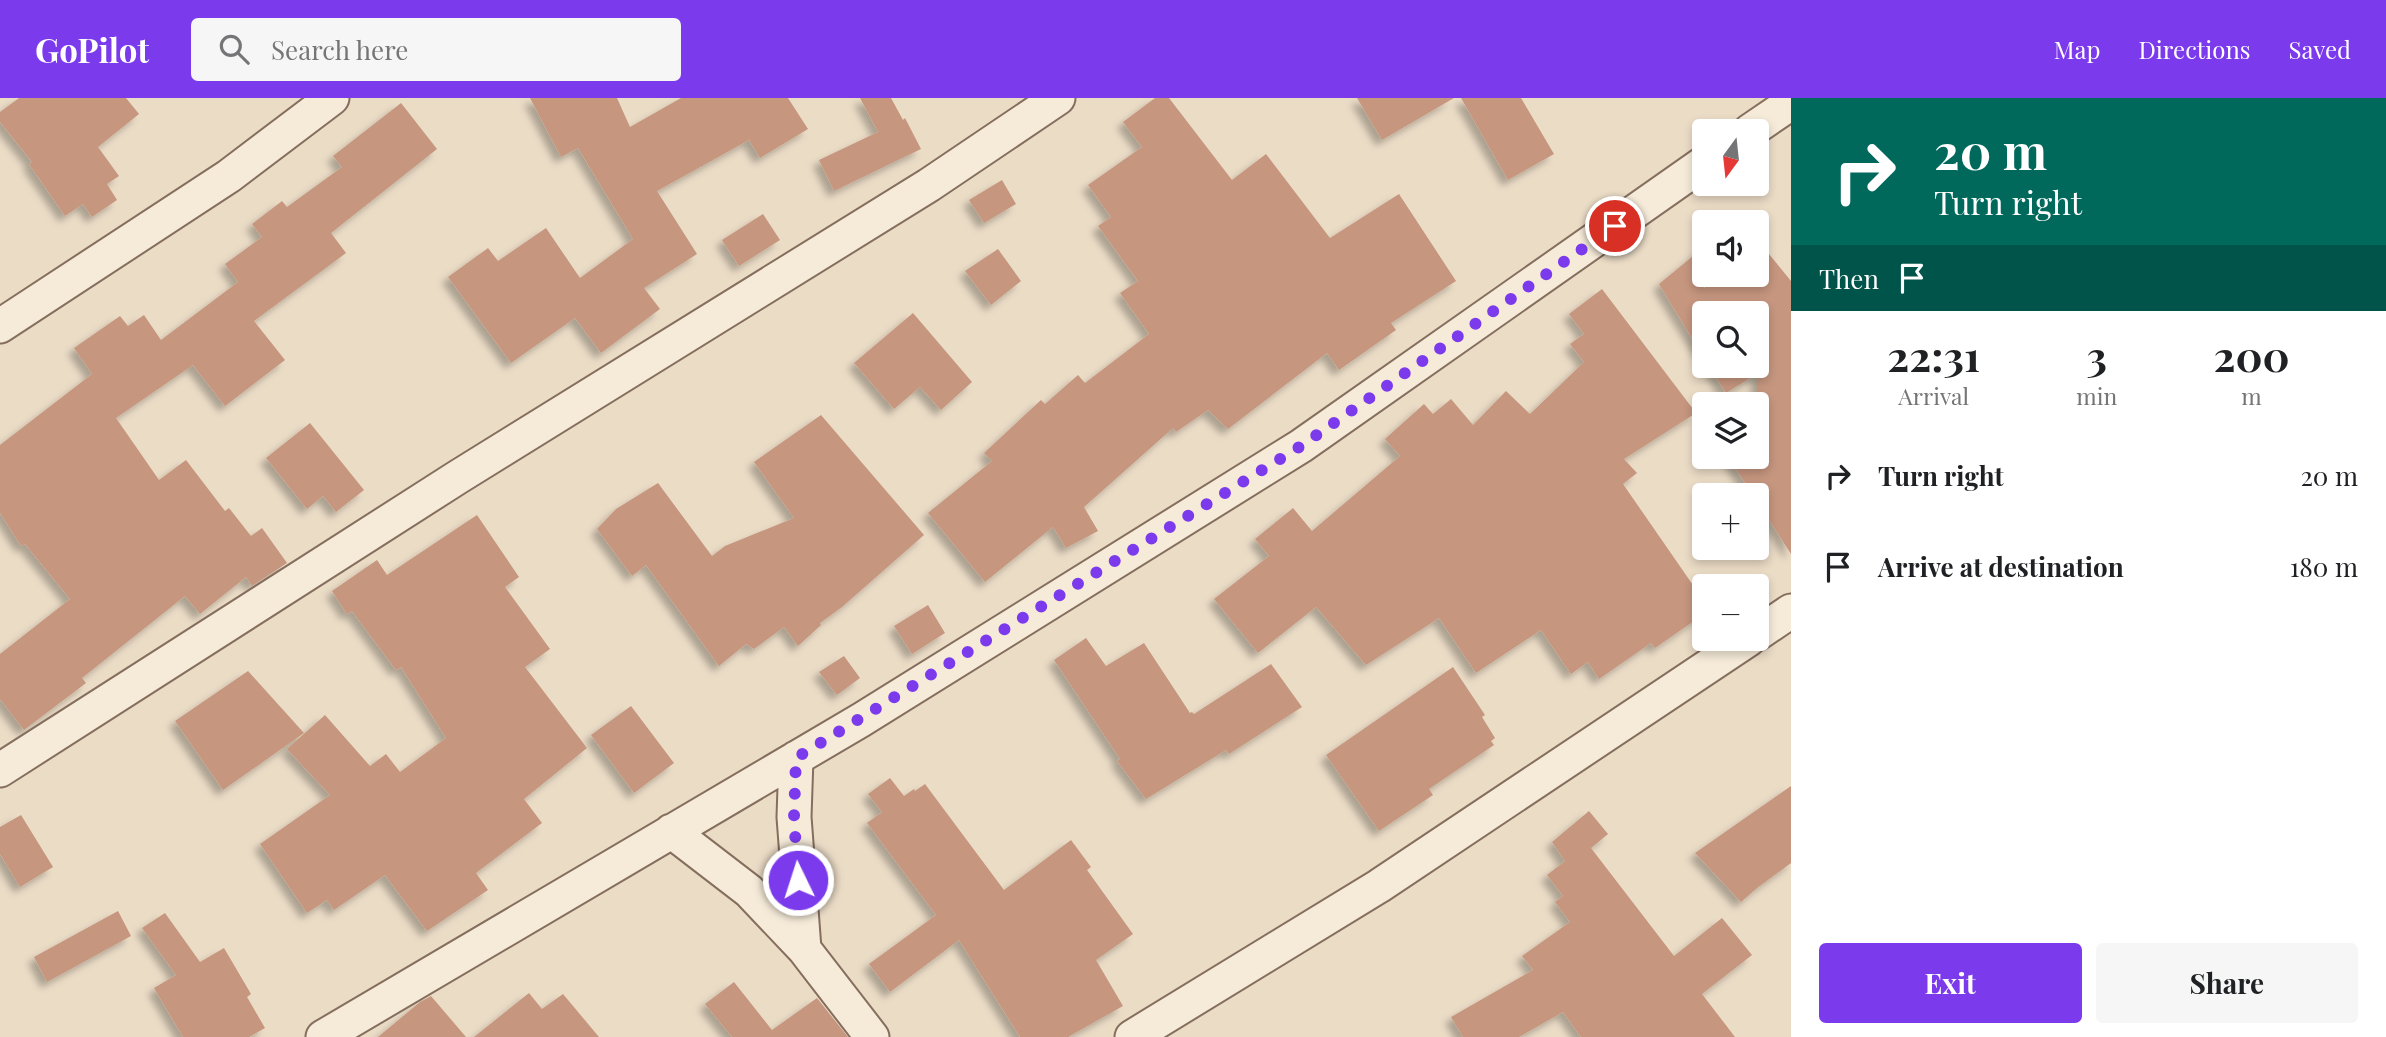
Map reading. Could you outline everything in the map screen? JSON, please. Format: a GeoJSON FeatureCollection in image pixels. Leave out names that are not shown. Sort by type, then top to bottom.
{"type":"FeatureCollection","features":[{"type":"Feature","properties":{"kind":"street"},"geometry":{"type":"LineString","coordinates":[[0,326],[229,176],[332,98]]}},
{"type":"Feature","properties":{"kind":"street"},"geometry":{"type":"LineString","coordinates":[[0,770],[457,477],[929,185],[1058,98]]}},
{"type":"Feature","properties":{"kind":"street"},"geometry":{"type":"LineString","coordinates":[[1768,119],[1791,103]]}},
{"type":"Feature","properties":{"kind":"street"},"geometry":{"type":"LineString","coordinates":[[323,1037],[796,758],[1301,446],[1692,171]]}},
{"type":"Feature","properties":{"kind":"street"},"geometry":{"type":"LineString","coordinates":[[1769,626],[1791,611]]}},
{"type":"Feature","properties":{"kind":"street"},"geometry":{"type":"LineString","coordinates":[[1132,1037],[1379,886],[1731,651]]}},
{"type":"Feature","properties":{"kind":"street"},"geometry":{"type":"LineString","coordinates":[[796,758],[794,817],[804,949]]}},
{"type":"Feature","properties":{"kind":"street"},"geometry":{"type":"LineString","coordinates":[[671,831],[749,891],[804,949],[872,1037]]}},
{"type":"Feature","properties":{"kind":"building"},"geometry":{"type":"Polygon","coordinates":[[[19,98],[126,98],[139,114],[98,147],[119,176],[107,184],[117,200],[92,217],[83,204],[65,216],[29,164],[32,162],[0,122],[0,112],[19,98]]]}},
{"type":"Feature","properties":{"kind":"building"},"geometry":{"type":"Polygon","coordinates":[[[530,98],[617,98],[630,127],[681,98],[788,98],[808,129],[760,158],[749,140],[657,191],[697,254],[644,288],[660,309],[601,353],[575,318],[511,363],[448,277],[488,248],[498,261],[546,228],[580,278],[633,239],[578,148],[561,157],[530,98]]]}},
{"type":"Feature","properties":{"kind":"building"},"geometry":{"type":"Polygon","coordinates":[[[860,98],[891,98],[921,149],[834,191],[819,160],[878,132],[860,98]]]}},
{"type":"Feature","properties":{"kind":"building"},"geometry":{"type":"Polygon","coordinates":[[[1155,98],[1169,98],[1232,180],[1266,154],[1330,238],[1399,194],[1456,281],[1391,323],[1396,330],[1339,370],[1327,353],[1228,429],[1208,410],[1176,432],[1173,428],[1084,507],[1098,531],[1066,548],[1053,527],[985,582],[928,513],[992,461],[984,453],[1041,400],[1045,404],[1078,375],[1085,383],[1149,334],[1120,293],[1138,281],[1098,226],[1111,217],[1088,185],[1142,147],[1123,122],[1155,98]]]}},
{"type":"Feature","properties":{"kind":"building"},"geometry":{"type":"Polygon","coordinates":[[[1357,98],[1454,98],[1382,140],[1357,98]]]}},
{"type":"Feature","properties":{"kind":"building"},"geometry":{"type":"Polygon","coordinates":[[[1461,98],[1521,98],[1554,154],[1508,180],[1461,98]]]}},
{"type":"Feature","properties":{"kind":"building"},"geometry":{"type":"Polygon","coordinates":[[[401,103],[437,149],[331,233],[346,253],[254,321],[285,360],[225,406],[193,365],[116,418],[159,480],[186,460],[225,511],[229,508],[251,536],[262,528],[287,563],[252,586],[246,577],[200,614],[185,596],[82,678],[86,683],[24,730],[0,699],[0,654],[70,599],[25,544],[21,546],[0,513],[0,445],[92,374],[74,348],[120,316],[128,326],[144,315],[161,340],[238,282],[225,264],[262,237],[252,224],[282,201],[287,207],[342,167],[333,156],[401,103]]]}},
{"type":"Feature","properties":{"kind":"building"},"geometry":{"type":"Polygon","coordinates":[[[1002,180],[1016,204],[984,223],[969,200],[1002,180]]]}},
{"type":"Feature","properties":{"kind":"building"},"geometry":{"type":"Polygon","coordinates":[[[763,214],[780,240],[739,266],[722,240],[763,214]]]}},
{"type":"Feature","properties":{"kind":"building"},"geometry":{"type":"Polygon","coordinates":[[[998,249],[1021,281],[991,305],[965,271],[998,249]]]}},
{"type":"Feature","properties":{"kind":"building"},"geometry":{"type":"Polygon","coordinates":[[[1769,254],[1791,281],[1791,554],[1769,520],[1769,483],[1745,483],[1736,469],[1769,469],[1769,392],[1757,392],[1757,378],[1769,378],[1769,301],[1692,301],[1692,338],[1659,284],[1692,257],[1692,287],[1769,287],[1769,254]]]}},
{"type":"Feature","properties":{"kind":"building"},"geometry":{"type":"Polygon","coordinates":[[[1602,289],[1692,408],[1692,416],[1624,459],[1637,473],[1623,484],[1692,584],[1692,622],[1655,648],[1651,643],[1599,679],[1588,662],[1571,674],[1541,630],[1476,673],[1439,618],[1366,665],[1316,607],[1258,653],[1214,599],[1269,556],[1255,539],[1293,508],[1312,531],[1400,456],[1385,439],[1424,404],[1433,414],[1451,399],[1473,425],[1506,391],[1530,414],[1584,362],[1570,344],[1584,334],[1569,314],[1602,289]]]}},
{"type":"Feature","properties":{"kind":"building"},"geometry":{"type":"Polygon","coordinates":[[[913,313],[972,382],[941,410],[920,387],[894,409],[854,363],[913,313]]]}},
{"type":"Feature","properties":{"kind":"building"},"geometry":{"type":"Polygon","coordinates":[[[1717,378],[1750,378],[1728,392],[1717,378]]]}},
{"type":"Feature","properties":{"kind":"building"},"geometry":{"type":"Polygon","coordinates":[[[821,415],[924,535],[820,623],[821,625],[798,646],[784,627],[754,649],[746,644],[719,666],[646,565],[632,576],[597,529],[616,509],[658,483],[712,556],[725,546],[794,518],[754,462],[821,415]]]}},
{"type":"Feature","properties":{"kind":"building"},"geometry":{"type":"Polygon","coordinates":[[[310,423],[364,490],[336,512],[323,496],[307,509],[266,458],[310,423]]]}},
{"type":"Feature","properties":{"kind":"building"},"geometry":{"type":"Polygon","coordinates":[[[477,515],[519,577],[505,587],[550,649],[525,667],[587,748],[524,799],[542,823],[476,873],[488,890],[427,931],[385,875],[334,910],[327,900],[307,913],[260,844],[330,795],[287,749],[325,715],[370,766],[386,754],[400,772],[446,738],[401,667],[396,670],[352,611],[347,614],[332,591],[377,560],[387,575],[477,515]]]}},
{"type":"Feature","properties":{"kind":"building"},"geometry":{"type":"Polygon","coordinates":[[[928,605],[945,633],[912,654],[894,626],[928,605]]]}},
{"type":"Feature","properties":{"kind":"building"},"geometry":{"type":"Polygon","coordinates":[[[1086,638],[1106,666],[1144,643],[1190,713],[1194,714],[1271,664],[1302,707],[1229,754],[1226,750],[1146,799],[1117,761],[1120,759],[1054,660],[1086,638]]]}},
{"type":"Feature","properties":{"kind":"building"},"geometry":{"type":"Polygon","coordinates":[[[844,656],[860,678],[837,695],[819,672],[844,656]]]}},
{"type":"Feature","properties":{"kind":"building"},"geometry":{"type":"Polygon","coordinates":[[[1453,667],[1485,715],[1482,717],[1495,738],[1491,741],[1494,745],[1429,789],[1433,795],[1379,831],[1326,755],[1453,667]]]}},
{"type":"Feature","properties":{"kind":"building"},"geometry":{"type":"Polygon","coordinates":[[[248,671],[304,733],[223,790],[175,721],[248,671]]]}},
{"type":"Feature","properties":{"kind":"building"},"geometry":{"type":"Polygon","coordinates":[[[631,706],[674,763],[634,793],[591,735],[631,706]]]}},
{"type":"Feature","properties":{"kind":"building"},"geometry":{"type":"Polygon","coordinates":[[[890,778],[904,796],[925,784],[1004,890],[1071,840],[1091,867],[1087,870],[1133,934],[1096,960],[1123,1006],[1068,1037],[1020,1037],[959,940],[890,992],[869,964],[936,915],[867,823],[882,812],[868,794],[890,778]]]}},
{"type":"Feature","properties":{"kind":"building"},"geometry":{"type":"Polygon","coordinates":[[[1791,786],[1791,863],[1741,902],[1695,853],[1791,786]]]}},
{"type":"Feature","properties":{"kind":"building"},"geometry":{"type":"Polygon","coordinates":[[[1589,811],[1608,834],[1591,848],[1674,956],[1722,918],[1752,955],[1702,994],[1735,1037],[1581,1037],[1563,1012],[1519,1037],[1463,1037],[1451,1017],[1533,970],[1522,956],[1570,922],[1555,902],[1563,896],[1547,875],[1565,861],[1552,842],[1589,811]]]}},
{"type":"Feature","properties":{"kind":"building"},"geometry":{"type":"Polygon","coordinates":[[[21,815],[53,867],[20,887],[0,854],[0,827],[21,815]]]}},
{"type":"Feature","properties":{"kind":"building"},"geometry":{"type":"Polygon","coordinates":[[[118,911],[131,936],[47,982],[34,957],[118,911]]]}},
{"type":"Feature","properties":{"kind":"building"},"geometry":{"type":"Polygon","coordinates":[[[165,913],[200,962],[224,948],[251,994],[247,997],[265,1028],[249,1037],[183,1037],[154,988],[176,975],[142,928],[165,913]]]}},
{"type":"Feature","properties":{"kind":"building"},"geometry":{"type":"Polygon","coordinates":[[[734,982],[772,1030],[817,998],[848,1037],[732,1037],[705,1004],[734,982]]]}},
{"type":"Feature","properties":{"kind":"building"},"geometry":{"type":"Polygon","coordinates":[[[529,993],[542,1009],[563,994],[599,1037],[474,1037],[529,993]]]}},
{"type":"Feature","properties":{"kind":"building"},"geometry":{"type":"Polygon","coordinates":[[[431,996],[466,1037],[378,1037],[420,1002],[431,996]]]}},
{"type":"Feature","properties":{"kind":"route"},"geometry":{"type":"LineString","coordinates":[[798,880],[794,817],[796,758],[1301,446],[1615,226]]}}]}
